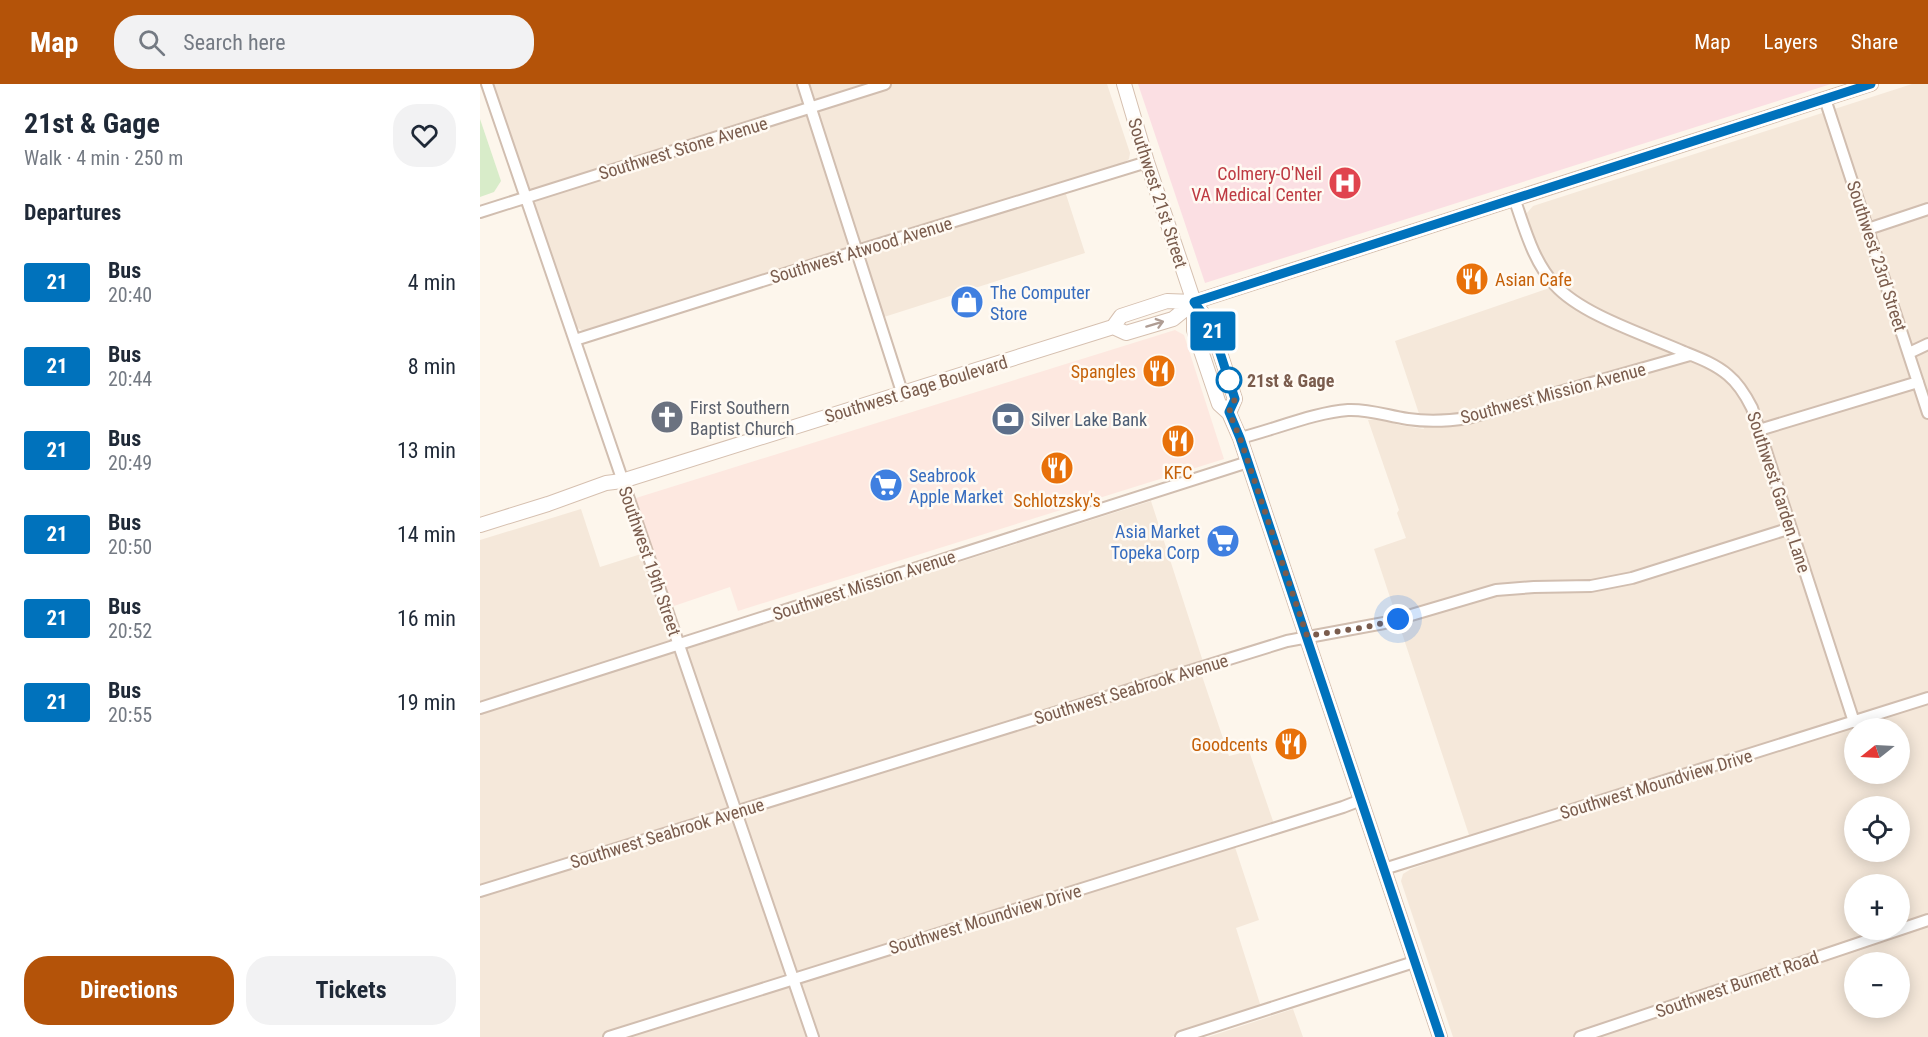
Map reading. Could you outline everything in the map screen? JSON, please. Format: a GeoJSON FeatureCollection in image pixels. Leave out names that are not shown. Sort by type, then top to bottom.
{"type":"FeatureCollection","features":[{"type":"Feature","properties":{"kind":"main road","name":"Southwest 21st Street"},"geometry":{"type":"LineString","coordinates":[[1124,84],[1147,162],[1194,302],[1194,330],[1219,404],[1229,412],[1240,438],[1440,1037]]}},
{"type":"Feature","properties":{"kind":"main road","name":"Southwest Gage Boulevard"},"geometry":{"type":"LineString","coordinates":[[480,525],[606,483],[622,481],[1113,327],[1126,333],[1145,328],[1173,319],[1194,302],[1871,84]]}},
{"type":"Feature","properties":{"kind":"street","name":"Southwest 19th Street"},"geometry":{"type":"LineString","coordinates":[[487,84],[813,1037]]}},
{"type":"Feature","properties":{"kind":"street"},"geometry":{"type":"LineString","coordinates":[[803,84],[902,392]]}},
{"type":"Feature","properties":{"kind":"street","name":"Southwest Stone Avenue"},"geometry":{"type":"LineString","coordinates":[[480,212],[885,84]]}},
{"type":"Feature","properties":{"kind":"street","name":"Southwest 23rd Street"},"geometry":{"type":"LineString","coordinates":[[1825,99],[1928,413]]}},
{"type":"Feature","properties":{"kind":"street","name":"Southwest Atwood Avenue"},"geometry":{"type":"LineString","coordinates":[[575,340],[857,250],[1147,162]]}},
{"type":"Feature","properties":{"kind":"street","name":"Southwest Garden Lane"},"geometry":{"type":"LineString","coordinates":[[1514,198],[1532,250],[1547,276],[1562,292],[1580,307],[1722,370],[1745,395],[1759,430],[1853,718]]}},
{"type":"Feature","properties":{"kind":"street"},"geometry":{"type":"LineString","coordinates":[[1868,229],[1928,209]]}},
{"type":"Feature","properties":{"kind":"street"},"geometry":{"type":"LineString","coordinates":[[1909,354],[1928,344]]}},
{"type":"Feature","properties":{"kind":"street","name":"Southwest Mission Avenue"},"geometry":{"type":"LineString","coordinates":[[1240,438],[1346,410],[1366,410],[1422,420],[1445,421],[1468,418],[1690,355]]}},
{"type":"Feature","properties":{"kind":"street"},"geometry":{"type":"LineString","coordinates":[[1759,430],[1922,390]]}},
{"type":"Feature","properties":{"kind":"street","name":"Southwest Mission Avenue"},"geometry":{"type":"LineString","coordinates":[[480,708],[1248,462]]}},
{"type":"Feature","properties":{"kind":"street","name":"Southwest Seabrook Avenue"},"geometry":{"type":"LineString","coordinates":[[480,891],[1307,636],[1376,625],[1496,590],[1534,587],[1567,588],[1612,583],[1791,528]]}},
{"type":"Feature","properties":{"kind":"street","name":"Southwest Moundview Drive"},"geometry":{"type":"LineString","coordinates":[[1866,718],[1928,698]]}},
{"type":"Feature","properties":{"kind":"street","name":"Southwest Moundview Drive"},"geometry":{"type":"LineString","coordinates":[[1384,869],[1844,725]]}},
{"type":"Feature","properties":{"kind":"street","name":"Southwest Moundview Drive"},"geometry":{"type":"LineString","coordinates":[[609,1037],[1361,800]]}},
{"type":"Feature","properties":{"kind":"street","name":"Southwest Burnett Road"},"geometry":{"type":"LineString","coordinates":[[1580,1037],[1928,920]]}},
{"type":"Feature","properties":{"kind":"street"},"geometry":{"type":"LineString","coordinates":[[1181,1037],[1414,962]]}},
{"type":"Feature","properties":{"kind":"shaded area"},"geometry":{"type":"Polygon","coordinates":[[[492,84],[1107,84],[1130,153],[1129,159],[1125,162],[1062,182],[1085,253],[884,317],[861,245],[585,332],[576,327],[492,84]]]}},
{"type":"Feature","properties":{"kind":"shaded area","name":"Colmery-O'Neil VA Medical Center"},"geometry":{"type":"Polygon","coordinates":[[[1138,84],[1831,84],[1205,283],[1138,84]]]}},
{"type":"Feature","properties":{"kind":"shaded area"},"geometry":{"type":"Polygon","coordinates":[[[1912,84],[1928,84],[1928,1037],[1453,1037],[1401,881],[1403,874],[1411,869],[1473,847],[1374,549],[1406,538],[1397,513],[1399,510],[1368,420],[1379,419],[1424,429],[1395,341],[1561,284],[1545,264],[1526,220],[1526,214],[1533,206],[1912,84]]]}},
{"type":"Feature","properties":{"kind":"shaded area"},"geometry":{"type":"Polygon","coordinates":[[[1175,330],[1184,335],[1224,459],[738,611],[730,587],[671,607],[635,503],[636,498],[1175,330]]]}},
{"type":"Feature","properties":{"kind":"shaded area"},"geometry":{"type":"Polygon","coordinates":[[[1151,501],[1207,674],[1202,676],[1229,756],[1249,751],[1274,824],[1232,838],[1259,920],[1236,928],[1261,1007],[1171,1037],[480,1037],[480,540],[581,509],[600,567],[641,554],[674,653],[1151,501]]]}},
{"type":"Feature","properties":{"kind":"shaded area"},"geometry":{"type":"Polygon","coordinates":[[[1293,1009],[1303,1037],[1208,1037],[1293,1009]]]}},
{"type":"Feature","properties":{"kind":"green space"},"geometry":{"type":"Polygon","coordinates":[[[480,119],[501,181],[494,192],[480,197],[480,119]]]}},
{"type":"Feature","properties":{"kind":"bus line","name":"21"},"geometry":{"type":"LineString","coordinates":[[1440,1037],[1307,636],[1240,438],[1229,412],[1235,399],[1211,325],[1194,302],[1871,84]]}},
{"type":"Feature","properties":{"kind":"place","name":"Colmery-O'Neil VA Medical Center"},"geometry":{"type":"Point","coordinates":[1345,183]}},
{"type":"Feature","properties":{"kind":"place","name":"Asian Cafe"},"geometry":{"type":"Point","coordinates":[1472,279]}},
{"type":"Feature","properties":{"kind":"place","name":"The Computer Store"},"geometry":{"type":"Point","coordinates":[967,302]}},
{"type":"Feature","properties":{"kind":"place","name":"Spangles"},"geometry":{"type":"Point","coordinates":[1159,371]}},
{"type":"Feature","properties":{"kind":"place","name":"21st & Gage"},"geometry":{"type":"Point","coordinates":[1229,380]}},
{"type":"Feature","properties":{"kind":"place","name":"First Southern Baptist Church"},"geometry":{"type":"Point","coordinates":[667,417]}},
{"type":"Feature","properties":{"kind":"place","name":"Silver Lake Bank"},"geometry":{"type":"Point","coordinates":[1008,419]}},
{"type":"Feature","properties":{"kind":"place","name":"KFC"},"geometry":{"type":"Point","coordinates":[1178,441]}},
{"type":"Feature","properties":{"kind":"place","name":"Schlotzsky's"},"geometry":{"type":"Point","coordinates":[1057,468]}},
{"type":"Feature","properties":{"kind":"place","name":"Seabrook Apple Market"},"geometry":{"type":"Point","coordinates":[886,485]}},
{"type":"Feature","properties":{"kind":"place","name":"Asia Market Topeka Corp"},"geometry":{"type":"Point","coordinates":[1223,541]}},
{"type":"Feature","properties":{"kind":"place","name":"Goodcents"},"geometry":{"type":"Point","coordinates":[1291,744]}},
{"type":"Feature","properties":{"kind":"route"},"geometry":{"type":"LineString","coordinates":[[1229,380],[1235,399],[1229,412],[1240,438],[1307,636],[1367,627],[1398,619]]}}]}
